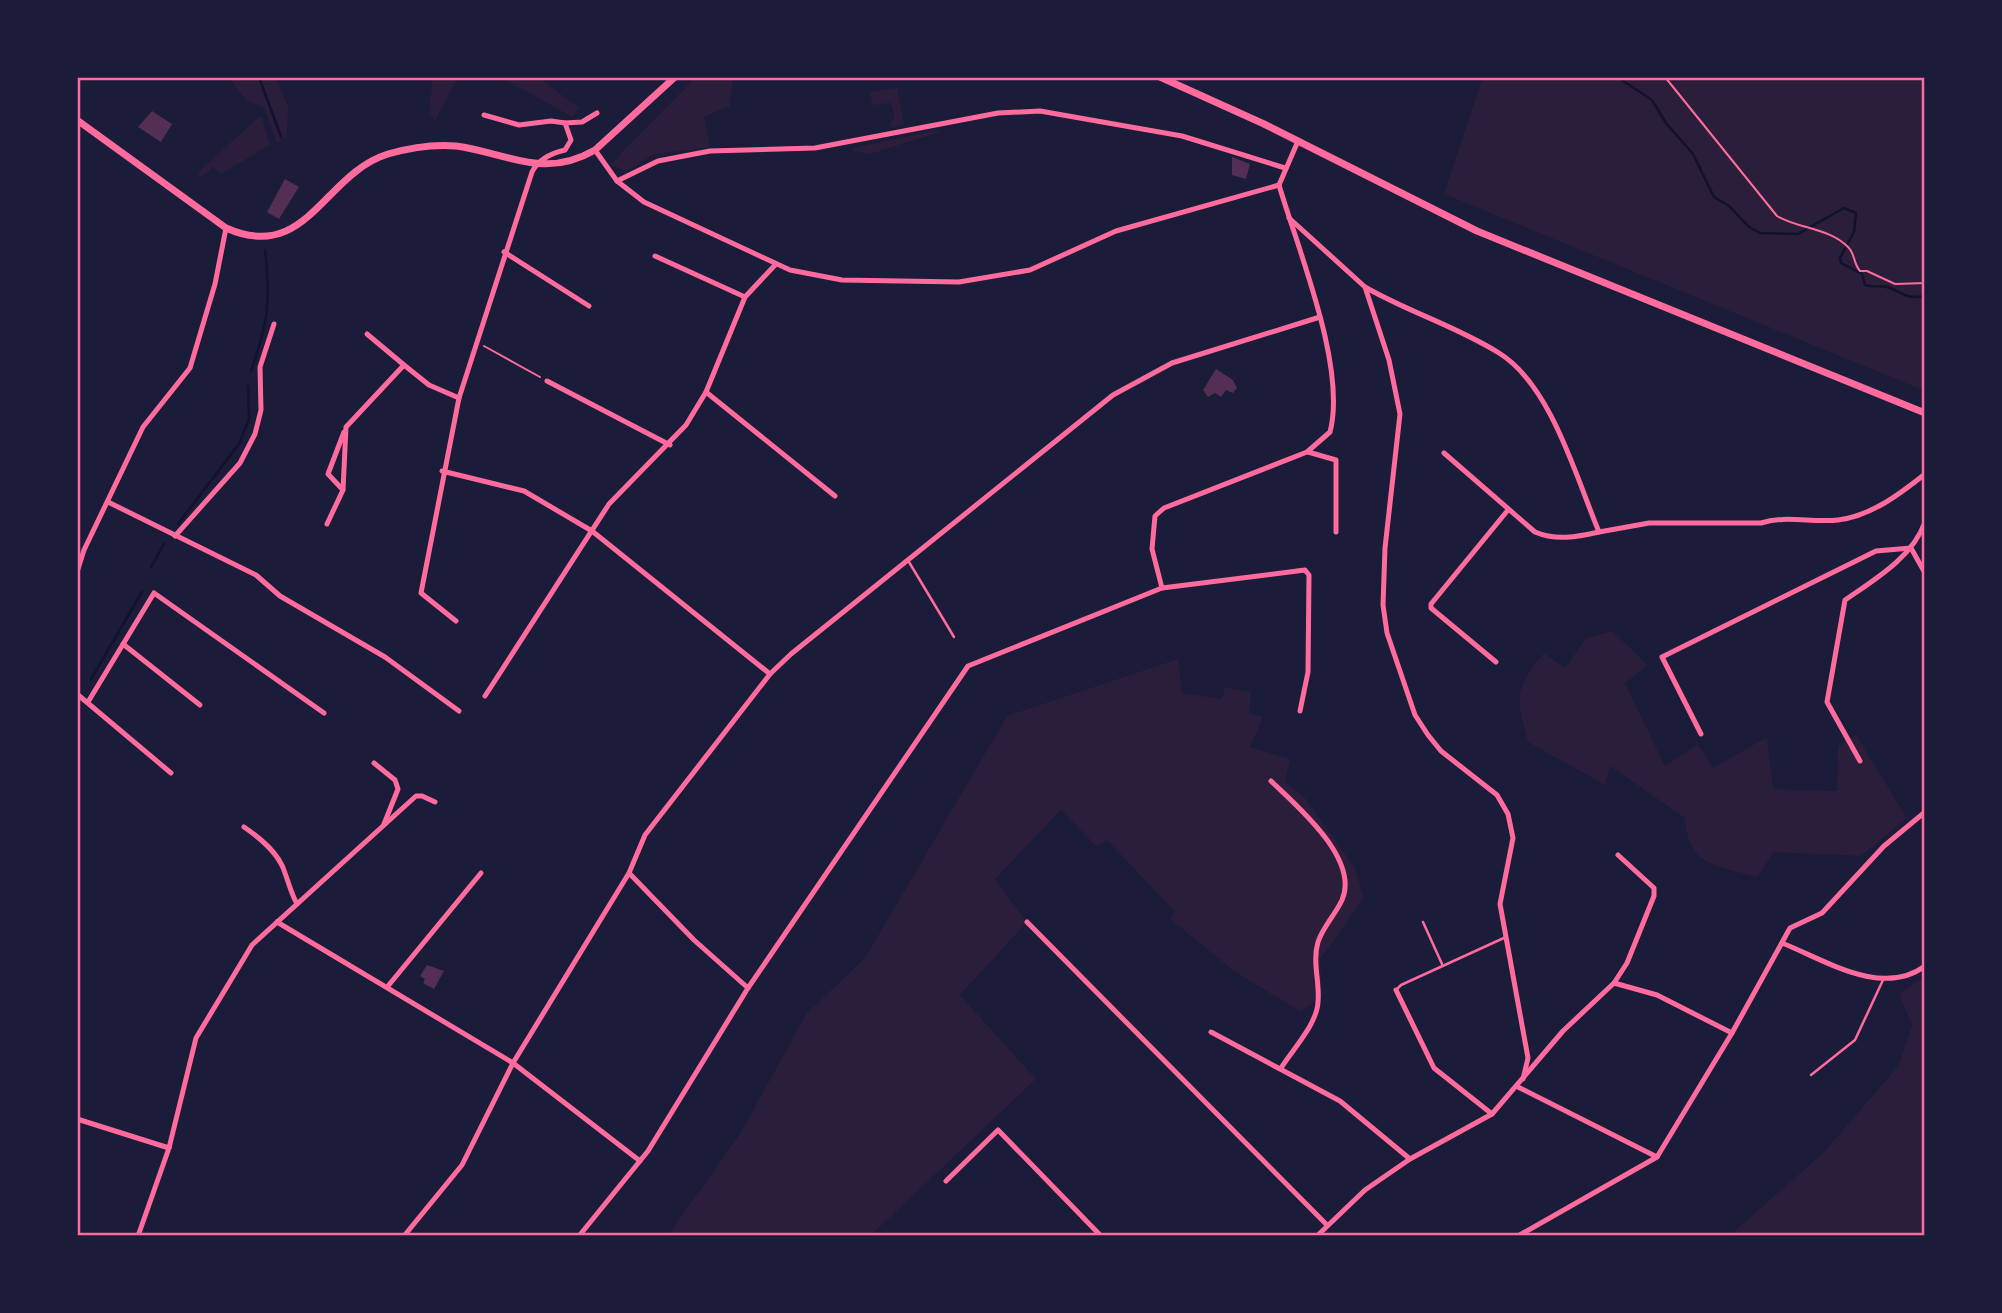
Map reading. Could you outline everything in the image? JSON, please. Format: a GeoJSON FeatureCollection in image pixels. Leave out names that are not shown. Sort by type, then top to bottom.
{"type":"FeatureCollection","features":[{"type":"Feature","properties":{"kind":"main road"},"geometry":{"type":"LineString","coordinates":[[77,120],[226,228],[260,238],[285,234],[299,225],[362,166],[411,149],[454,146],[535,165],[568,162],[595,150],[675,77]]}},
{"type":"Feature","properties":{"kind":"main road"},"geometry":{"type":"LineString","coordinates":[[1160,77],[1298,141],[1429,209],[1509,245],[1925,413]]}},
{"type":"Feature","properties":{"kind":"street"},"geometry":{"type":"LineString","coordinates":[[617,181],[658,161],[710,151],[815,148],[998,113],[1040,111],[1182,136],[1285,168]]}},
{"type":"Feature","properties":{"kind":"street"},"geometry":{"type":"LineString","coordinates":[[484,115],[519,125],[551,121],[582,122],[597,113]]}},
{"type":"Feature","properties":{"kind":"street"},"geometry":{"type":"LineString","coordinates":[[456,621],[421,593],[442,471],[458,398],[535,165],[554,153],[565,150],[571,140],[565,123]]}},
{"type":"Feature","properties":{"kind":"street"},"geometry":{"type":"LineString","coordinates":[[1162,588],[1152,549],[1155,516],[1164,508],[1307,452],[1328,436],[1332,423],[1332,381],[1320,317],[1279,185],[1298,141]]}},
{"type":"Feature","properties":{"kind":"street"},"geometry":{"type":"LineString","coordinates":[[595,150],[617,181],[643,202],[804,275],[842,280],[959,282],[1030,270],[1116,231],[1279,185]]}},
{"type":"Feature","properties":{"kind":"street"},"geometry":{"type":"LineString","coordinates":[[1289,218],[1365,287],[1500,353],[1527,377],[1543,401],[1599,532]]}},
{"type":"Feature","properties":{"kind":"street"},"geometry":{"type":"LineString","coordinates":[[77,572],[84,550],[143,426],[190,369],[206,318],[226,228]]}},
{"type":"Feature","properties":{"kind":"street"},"geometry":{"type":"LineString","coordinates":[[505,252],[589,306]]}},
{"type":"Feature","properties":{"kind":"street"},"geometry":{"type":"LineString","coordinates":[[655,256],[745,298]]}},
{"type":"Feature","properties":{"kind":"street"},"geometry":{"type":"LineString","coordinates":[[485,696],[609,504],[670,445],[706,392],[745,298],[776,264]]}},
{"type":"Feature","properties":{"kind":"street"},"geometry":{"type":"LineString","coordinates":[[1365,287],[1389,360],[1400,414],[1385,548],[1383,605],[1387,634],[1415,715],[1428,735],[1441,751],[1497,795],[1508,814],[1513,838],[1500,904],[1528,1058],[1523,1079]]}},
{"type":"Feature","properties":{"kind":"street"},"geometry":{"type":"LineString","coordinates":[[404,1236],[462,1165],[513,1063],[629,873],[645,835],[770,674],[791,654],[1113,395],[1172,363],[1320,317]]}},
{"type":"Feature","properties":{"kind":"street"},"geometry":{"type":"LineString","coordinates":[[175,536],[240,463],[255,434],[261,410],[260,367],[274,324]]}},
{"type":"Feature","properties":{"kind":"street"},"geometry":{"type":"LineString","coordinates":[[367,334],[429,385],[458,398]]}},
{"type":"Feature","properties":{"kind":"street"},"geometry":{"type":"LineString","coordinates":[[343,490],[328,474],[346,427],[404,365]]}},
{"type":"Feature","properties":{"kind":"street"},"geometry":{"type":"LineString","coordinates":[[547,381],[670,445]]}},
{"type":"Feature","properties":{"kind":"street"},"geometry":{"type":"LineString","coordinates":[[706,392],[835,496]]}},
{"type":"Feature","properties":{"kind":"street"},"geometry":{"type":"LineString","coordinates":[[327,524],[343,490],[346,427]]}},
{"type":"Feature","properties":{"kind":"street"},"geometry":{"type":"LineString","coordinates":[[1307,452],[1336,460],[1336,532]]}},
{"type":"Feature","properties":{"kind":"street"},"geometry":{"type":"LineString","coordinates":[[1444,453],[1535,532],[1552,538],[1572,538],[1649,523],[1761,523],[1775,518],[1839,520],[1871,510],[1902,494],[1925,474]]}},
{"type":"Feature","properties":{"kind":"street"},"geometry":{"type":"LineString","coordinates":[[442,471],[524,491],[592,531],[770,674]]}},
{"type":"Feature","properties":{"kind":"street"},"geometry":{"type":"LineString","coordinates":[[108,502],[251,572],[280,596],[385,657],[458,711]]}},
{"type":"Feature","properties":{"kind":"street"},"geometry":{"type":"LineString","coordinates":[[1496,662],[1430,608],[1430,604],[1508,510]]}},
{"type":"Feature","properties":{"kind":"street"},"geometry":{"type":"LineString","coordinates":[[1860,761],[1827,702],[1845,600],[1875,580],[1911,548],[1925,522]]}},
{"type":"Feature","properties":{"kind":"street"},"geometry":{"type":"LineString","coordinates":[[1911,548],[1925,573]]}},
{"type":"Feature","properties":{"kind":"street"},"geometry":{"type":"LineString","coordinates":[[1701,734],[1662,657],[1876,551],[1911,548]]}},
{"type":"Feature","properties":{"kind":"street"},"geometry":{"type":"LineString","coordinates":[[77,553],[84,550]]}},
{"type":"Feature","properties":{"kind":"street"},"geometry":{"type":"LineString","coordinates":[[579,1236],[640,1161],[748,988],[968,666],[1162,588],[1305,570],[1309,575],[1308,672],[1300,710]]}},
{"type":"Feature","properties":{"kind":"street"},"geometry":{"type":"LineString","coordinates":[[88,702],[154,593],[324,713]]}},
{"type":"Feature","properties":{"kind":"street"},"geometry":{"type":"LineString","coordinates":[[123,644],[200,705]]}},
{"type":"Feature","properties":{"kind":"street"},"geometry":{"type":"LineString","coordinates":[[78,697],[88,702],[171,773]]}},
{"type":"Feature","properties":{"kind":"street"},"geometry":{"type":"LineString","coordinates":[[374,763],[395,780],[398,789],[383,827]]}},
{"type":"Feature","properties":{"kind":"street"},"geometry":{"type":"LineString","coordinates":[[1271,781],[1308,816],[1327,840],[1346,876],[1343,898],[1318,942],[1318,1002],[1315,1014],[1281,1068]]}},
{"type":"Feature","properties":{"kind":"street"},"geometry":{"type":"LineString","coordinates":[[138,1236],[169,1148],[195,1038],[252,945],[416,796],[435,802]]}},
{"type":"Feature","properties":{"kind":"street"},"geometry":{"type":"LineString","coordinates":[[1518,1236],[1657,1157],[1732,1033],[1790,928],[1822,913],[1884,846],[1925,812]]}},
{"type":"Feature","properties":{"kind":"street"},"geometry":{"type":"LineString","coordinates":[[244,827],[273,852],[285,872],[287,887],[297,904]]}},
{"type":"Feature","properties":{"kind":"street"},"geometry":{"type":"LineString","coordinates":[[1317,1236],[1326,1224],[1365,1190],[1410,1159],[1492,1114],[1518,1087],[1563,1031],[1614,983],[1626,963],[1654,896],[1654,888],[1618,855]]}},
{"type":"Feature","properties":{"kind":"street"},"geometry":{"type":"LineString","coordinates":[[387,986],[481,873]]}},
{"type":"Feature","properties":{"kind":"street"},"geometry":{"type":"LineString","coordinates":[[629,873],[694,940],[748,988]]}},
{"type":"Feature","properties":{"kind":"street"},"geometry":{"type":"LineString","coordinates":[[277,922],[513,1063],[640,1161]]}},
{"type":"Feature","properties":{"kind":"street"},"geometry":{"type":"LineString","coordinates":[[1027,922],[1326,1224]]}},
{"type":"Feature","properties":{"kind":"street"},"geometry":{"type":"LineString","coordinates":[[1782,943],[1883,980],[1910,977],[1925,966]]}},
{"type":"Feature","properties":{"kind":"street"},"geometry":{"type":"LineString","coordinates":[[1614,983],[1657,995],[1732,1033]]}},
{"type":"Feature","properties":{"kind":"street"},"geometry":{"type":"LineString","coordinates":[[1396,990],[1434,1068],[1492,1114]]}},
{"type":"Feature","properties":{"kind":"street"},"geometry":{"type":"LineString","coordinates":[[1211,1032],[1340,1101],[1410,1159]]}},
{"type":"Feature","properties":{"kind":"street"},"geometry":{"type":"LineString","coordinates":[[1518,1087],[1657,1157]]}},
{"type":"Feature","properties":{"kind":"street"},"geometry":{"type":"LineString","coordinates":[[77,1119],[169,1148]]}},
{"type":"Feature","properties":{"kind":"street"},"geometry":{"type":"LineString","coordinates":[[946,1181],[998,1130],[1101,1236]]}},
{"type":"Feature","properties":{"kind":"lane"},"geometry":{"type":"LineString","coordinates":[[908,559],[954,637]]}},
{"type":"Feature","properties":{"kind":"lane"},"geometry":{"type":"LineString","coordinates":[[1423,922],[1442,964]]}},
{"type":"Feature","properties":{"kind":"lane"},"geometry":{"type":"LineString","coordinates":[[1396,990],[1442,964],[1507,936]]}},
{"type":"Feature","properties":{"kind":"lane"},"geometry":{"type":"LineString","coordinates":[[1811,1075],[1855,1040],[1883,980]]}},
{"type":"Feature","properties":{"kind":"path"},"geometry":{"type":"LineString","coordinates":[[1665,77],[1745,174],[1767,207],[1777,216],[1803,228],[1835,236],[1848,246],[1860,271],[1867,271],[1895,284],[1925,283]]}},
{"type":"Feature","properties":{"kind":"path"},"geometry":{"type":"LineString","coordinates":[[477,341],[547,381]]}},
{"type":"Feature","properties":{"kind":"shaded area"},"geometry":{"type":"Polygon","coordinates":[[[228,77],[275,77],[288,106],[287,135],[277,143],[264,108],[247,101],[228,77]]]}},
{"type":"Feature","properties":{"kind":"shaded area"},"geometry":{"type":"Polygon","coordinates":[[[433,77],[458,77],[435,121],[429,111],[433,77]]]}},
{"type":"Feature","properties":{"kind":"shaded area"},"geometry":{"type":"Polygon","coordinates":[[[500,77],[538,77],[579,108],[572,117],[500,77]]]}},
{"type":"Feature","properties":{"kind":"shaded area"},"geometry":{"type":"Polygon","coordinates":[[[696,77],[733,77],[730,106],[704,117],[710,147],[654,154],[627,171],[612,165],[621,153],[696,77]]]}},
{"type":"Feature","properties":{"kind":"shaded area"},"geometry":{"type":"Polygon","coordinates":[[[1483,77],[1925,77],[1925,391],[1444,194],[1483,77]]]}},
{"type":"Feature","properties":{"kind":"shaded area"},"geometry":{"type":"Polygon","coordinates":[[[897,88],[904,125],[891,128],[890,122],[895,119],[891,103],[872,105],[870,92],[897,88]]]}},
{"type":"Feature","properties":{"kind":"shaded area"},"geometry":{"type":"Polygon","coordinates":[[[261,115],[270,145],[221,174],[213,167],[201,177],[197,173],[261,115]]]}},
{"type":"Feature","properties":{"kind":"shaded area"},"geometry":{"type":"Polygon","coordinates":[[[938,130],[940,132],[870,154],[853,151],[852,148],[938,130]]]}},
{"type":"Feature","properties":{"kind":"shaded area"},"geometry":{"type":"Polygon","coordinates":[[[1612,631],[1648,665],[1625,683],[1665,766],[1698,744],[1713,768],[1767,737],[1773,789],[1837,791],[1838,746],[1856,735],[1907,818],[1861,856],[1774,852],[1757,877],[1707,861],[1698,855],[1692,846],[1685,818],[1610,766],[1605,785],[1528,742],[1521,714],[1520,694],[1534,666],[1544,653],[1565,668],[1586,638],[1612,631]]]}},
{"type":"Feature","properties":{"kind":"shaded area"},"geometry":{"type":"Polygon","coordinates":[[[1178,659],[1182,693],[1222,699],[1225,687],[1251,692],[1249,713],[1263,717],[1250,747],[1290,759],[1285,782],[1305,798],[1355,868],[1364,898],[1320,960],[1322,996],[1301,1012],[1234,971],[1170,919],[1175,912],[1107,840],[1097,847],[1061,810],[995,879],[1027,922],[960,995],[1036,1079],[870,1236],[667,1236],[740,1134],[806,1014],[865,958],[1007,716],[1178,659]]]}},
{"type":"Feature","properties":{"kind":"shaded area"},"geometry":{"type":"Polygon","coordinates":[[[1925,976],[1925,1236],[1729,1236],[1824,1152],[1899,1065],[1912,1025],[1899,994],[1925,976]]]}},
{"type":"Feature","properties":{"kind":"building"},"geometry":{"type":"Polygon","coordinates":[[[152,111],[172,124],[161,142],[138,127],[152,111]]]}},
{"type":"Feature","properties":{"kind":"building"},"geometry":{"type":"Polygon","coordinates":[[[1232,157],[1250,164],[1246,179],[1232,175],[1232,157]]]}},
{"type":"Feature","properties":{"kind":"building"},"geometry":{"type":"Polygon","coordinates":[[[285,179],[299,187],[279,219],[267,212],[285,179]]]}},
{"type":"Feature","properties":{"kind":"building"},"geometry":{"type":"Polygon","coordinates":[[[1216,369],[1233,380],[1237,388],[1233,393],[1226,390],[1221,397],[1215,393],[1208,397],[1203,390],[1216,369]]]}},
{"type":"Feature","properties":{"kind":"building"},"geometry":{"type":"Polygon","coordinates":[[[427,965],[444,971],[434,989],[423,983],[425,979],[420,976],[427,965]]]}},
{"type":"Feature","properties":{"kind":"waterway"},"geometry":{"type":"LineString","coordinates":[[259,77],[281,137]]}},
{"type":"Feature","properties":{"kind":"waterway"},"geometry":{"type":"LineString","coordinates":[[1617,77],[1652,100],[1666,123],[1693,154],[1714,197],[1729,206],[1749,227],[1760,233],[1798,234],[1844,208],[1856,213],[1854,232],[1840,258],[1841,263],[1862,274],[1865,285],[1887,287],[1909,296],[1925,296]]}},
{"type":"Feature","properties":{"kind":"waterway"},"geometry":{"type":"LineString","coordinates":[[251,371],[267,312],[265,250]]}},
{"type":"Feature","properties":{"kind":"waterway"},"geometry":{"type":"LineString","coordinates":[[178,524],[239,444],[249,419],[248,386]]}},
{"type":"Feature","properties":{"kind":"waterway"},"geometry":{"type":"LineString","coordinates":[[151,567],[164,544]]}},
{"type":"Feature","properties":{"kind":"waterway"},"geometry":{"type":"LineString","coordinates":[[91,679],[142,592]]}}]}
